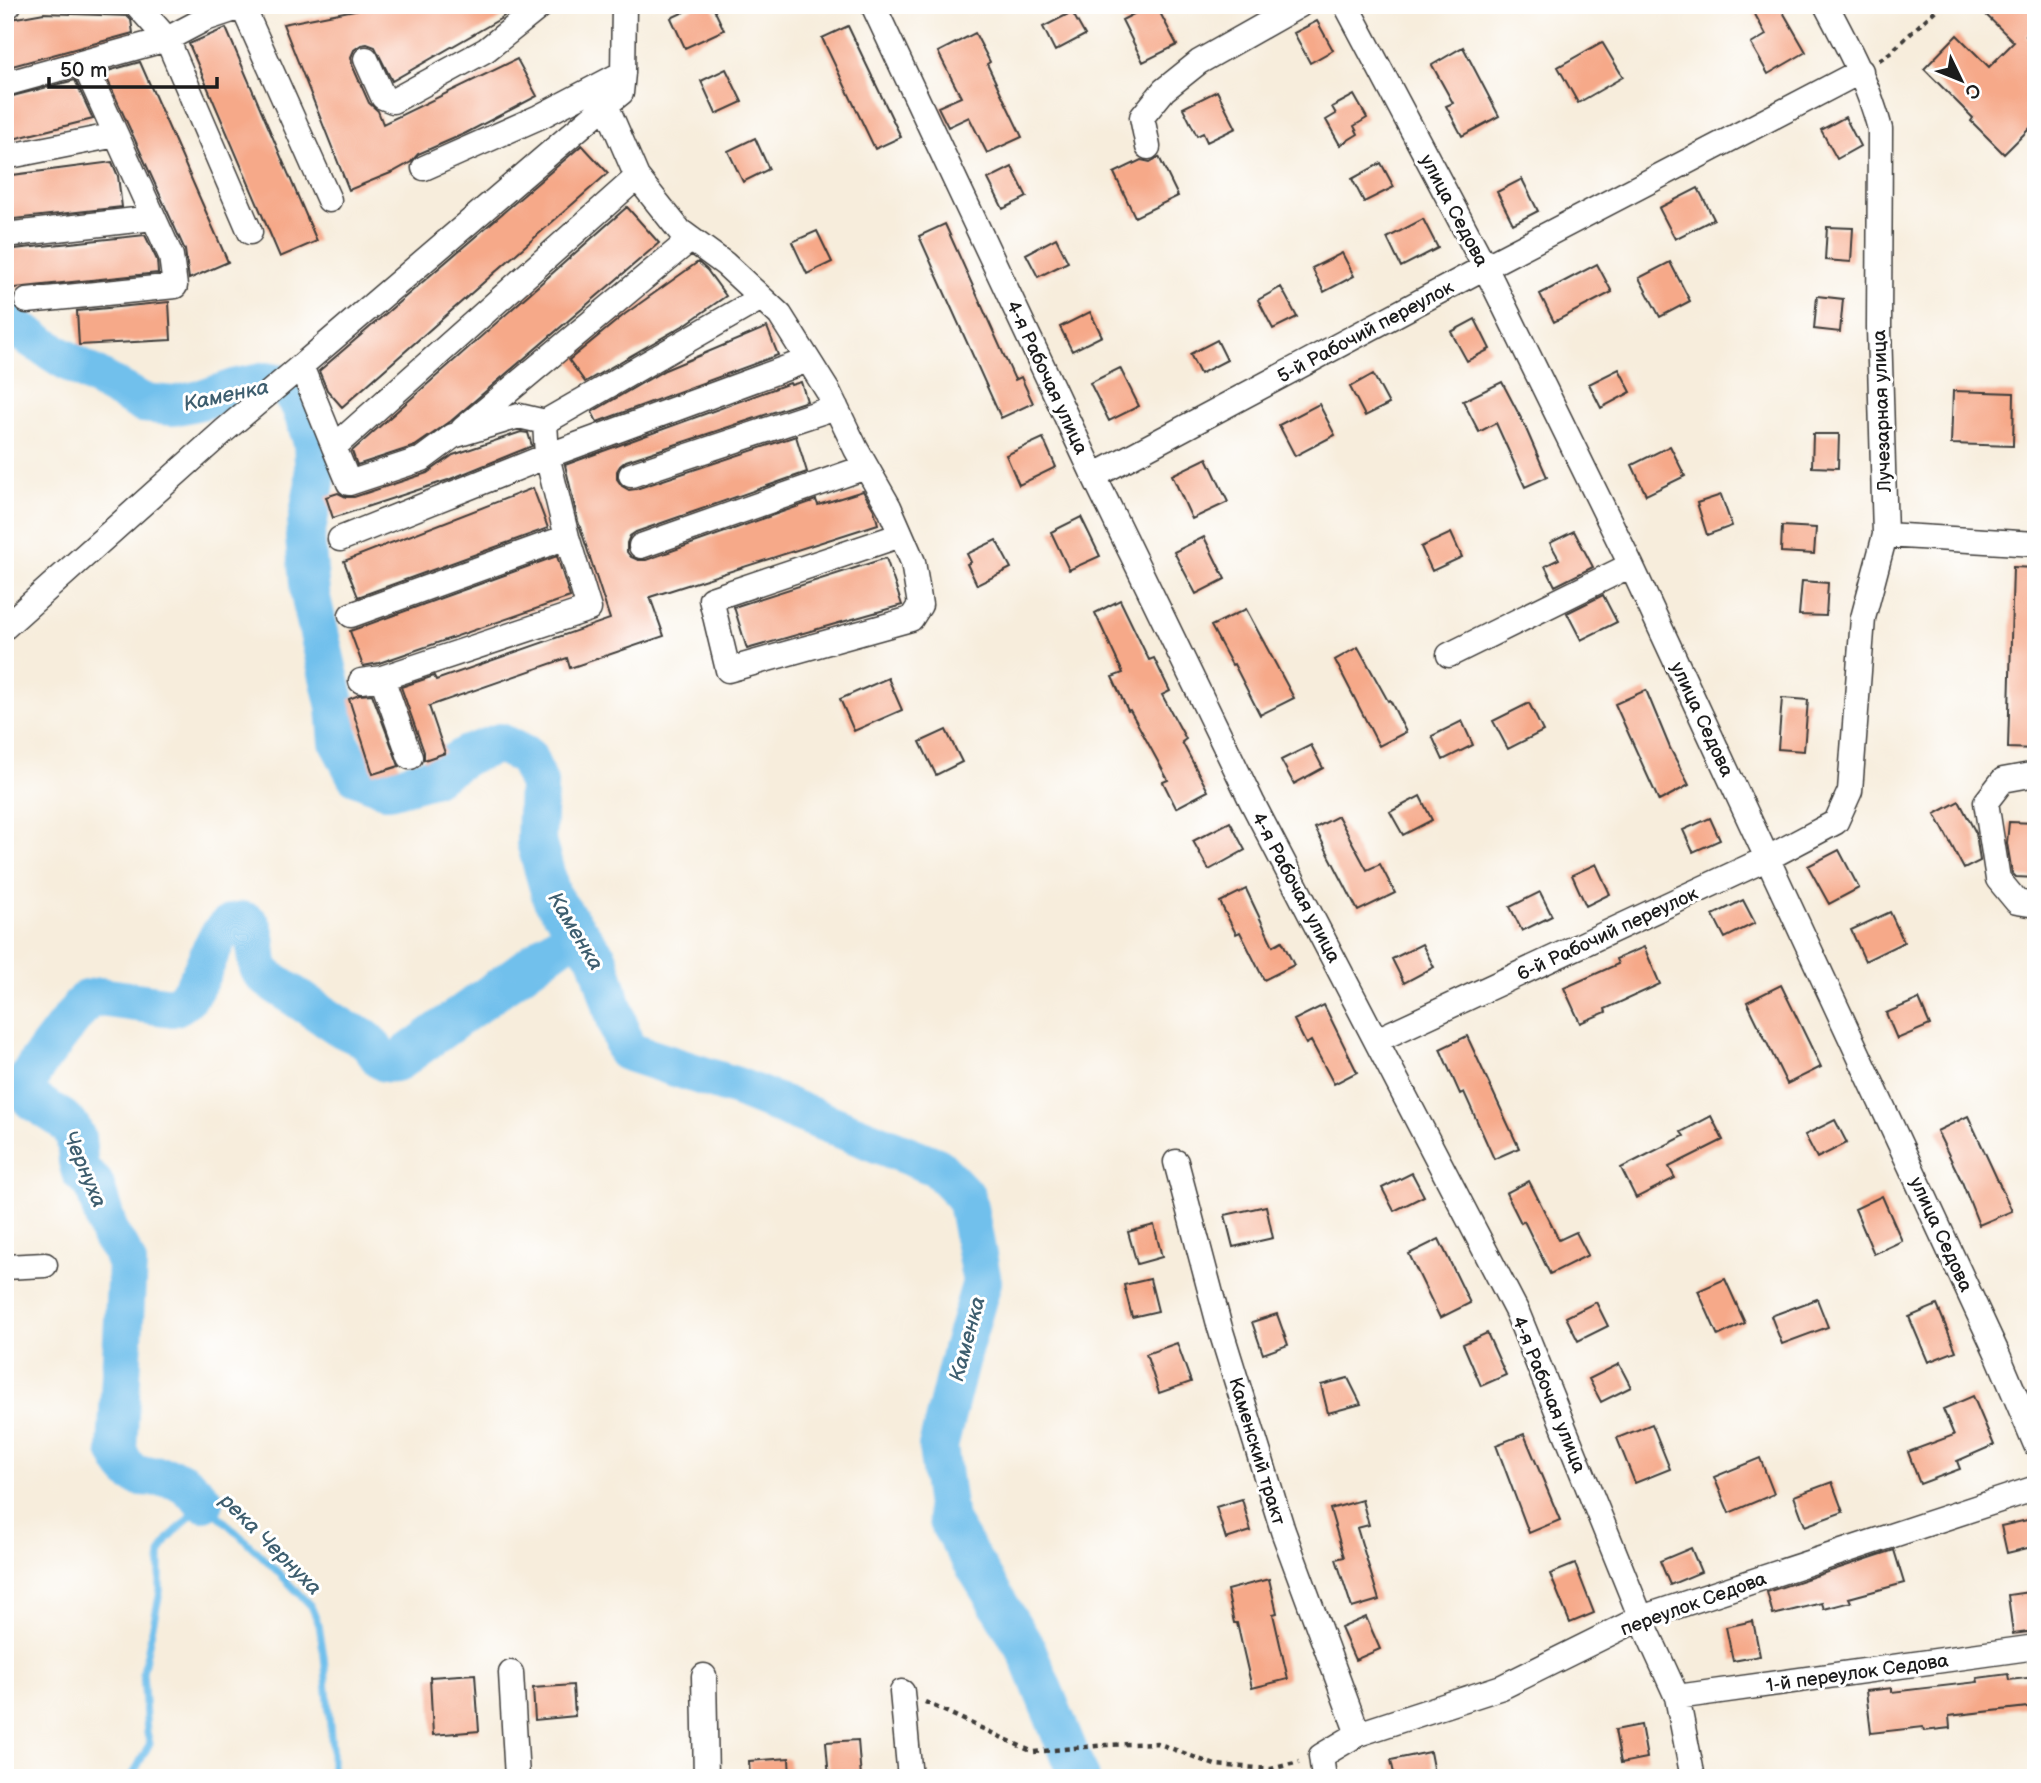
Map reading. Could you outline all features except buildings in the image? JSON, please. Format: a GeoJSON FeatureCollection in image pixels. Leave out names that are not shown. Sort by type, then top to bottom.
{"type":"FeatureCollection","features":[{"type":"Feature","properties":{"kind":"street"},"geometry":{"type":"LineString","coordinates":[[138,5],[167,39],[250,232]]}},
{"type":"Feature","properties":{"kind":"street"},"geometry":{"type":"LineString","coordinates":[[366,59],[383,97],[393,102],[486,50],[542,5]]}},
{"type":"Feature","properties":{"kind":"street"},"geometry":{"type":"LineString","coordinates":[[5,627],[226,430],[621,93],[624,5]]}},
{"type":"Feature","properties":{"kind":"street","name":"4-я Рабочая улица"},"geometry":{"type":"LineString","coordinates":[[873,5],[1094,476],[1252,802],[1517,1312],[1641,1618],[1677,1697],[1693,1778]]}},
{"type":"Feature","properties":{"kind":"street"},"geometry":{"type":"LineString","coordinates":[[1148,147],[1142,117],[1164,90],[1199,62],[1300,5]]}},
{"type":"Feature","properties":{"kind":"street","name":"улица Седова"},"geometry":{"type":"LineString","coordinates":[[1346,5],[1485,267],[1631,565],[1997,1353],[2036,1446]]}},
{"type":"Feature","properties":{"kind":"street","name":"Лучезарная улица"},"geometry":{"type":"LineString","coordinates":[[1826,5],[1861,71],[1880,129],[1879,328],[1885,535],[1863,618],[1850,791],[1836,822]]}},
{"type":"Feature","properties":{"kind":"street"},"geometry":{"type":"LineString","coordinates":[[5,85],[167,39],[205,19],[244,6],[329,200]]}},
{"type":"Feature","properties":{"kind":"street"},"geometry":{"type":"LineString","coordinates":[[27,301],[175,286],[171,256],[84,64]]}},
{"type":"Feature","properties":{"kind":"street","name":"5-й Рабочий переулок"},"geometry":{"type":"LineString","coordinates":[[1094,476],[1485,267],[1861,71]]}},
{"type":"Feature","properties":{"kind":"street"},"geometry":{"type":"LineString","coordinates":[[424,168],[539,117],[623,73]]}},
{"type":"Feature","properties":{"kind":"street"},"geometry":{"type":"LineString","coordinates":[[606,105],[637,177],[680,231],[725,264],[780,315],[829,393],[889,507],[913,562],[920,605],[911,620],[728,670],[711,599],[901,535]]}},
{"type":"Feature","properties":{"kind":"street"},"geometry":{"type":"LineString","coordinates":[[5,157],[116,135]]}},
{"type":"Feature","properties":{"kind":"street"},"geometry":{"type":"LineString","coordinates":[[334,447],[637,177]]}},
{"type":"Feature","properties":{"kind":"street"},"geometry":{"type":"LineString","coordinates":[[5,235],[153,218]]}},
{"type":"Feature","properties":{"kind":"street"},"geometry":{"type":"LineString","coordinates":[[301,366],[349,483],[422,458],[453,436],[691,239]]}},
{"type":"Feature","properties":{"kind":"street"},"geometry":{"type":"LineString","coordinates":[[453,436],[519,416],[545,422],[761,298]]}},
{"type":"Feature","properties":{"kind":"street"},"geometry":{"type":"LineString","coordinates":[[341,539],[547,456],[808,360]]}},
{"type":"Feature","properties":{"kind":"street"},"geometry":{"type":"LineString","coordinates":[[631,475],[836,407]]}},
{"type":"Feature","properties":{"kind":"street"},"geometry":{"type":"LineString","coordinates":[[410,757],[371,679],[589,609],[547,456],[545,422]]}},
{"type":"Feature","properties":{"kind":"street"},"geometry":{"type":"LineString","coordinates":[[641,546],[866,467]]}},
{"type":"Feature","properties":{"kind":"street"},"geometry":{"type":"LineString","coordinates":[[1885,535],[2036,544]]}},
{"type":"Feature","properties":{"kind":"street"},"geometry":{"type":"LineString","coordinates":[[351,615],[568,537]]}},
{"type":"Feature","properties":{"kind":"street"},"geometry":{"type":"LineString","coordinates":[[1449,655],[1631,565]]}},
{"type":"Feature","properties":{"kind":"street"},"geometry":{"type":"LineString","coordinates":[[2036,774],[2003,780],[1986,802],[1998,879],[2017,902],[2036,905]]}},
{"type":"Feature","properties":{"kind":"street","name":"6-й Рабочий переулок"},"geometry":{"type":"LineString","coordinates":[[1377,1040],[1768,858],[1836,822]]}},
{"type":"Feature","properties":{"kind":"street","name":"Каменский тракт"},"geometry":{"type":"LineString","coordinates":[[1176,1162],[1220,1328],[1283,1531],[1358,1734]]}},
{"type":"Feature","properties":{"kind":"street"},"geometry":{"type":"LineString","coordinates":[[5,1267],[45,1265]]}},
{"type":"Feature","properties":{"kind":"street","name":"переулок Седова"},"geometry":{"type":"LineString","coordinates":[[1322,1767],[1358,1734],[1502,1688],[1641,1618],[2036,1488]]}},
{"type":"Feature","properties":{"kind":"street","name":"1-й переулок Седова"},"geometry":{"type":"LineString","coordinates":[[1677,1697],[2036,1647]]}},
{"type":"Feature","properties":{"kind":"street"},"geometry":{"type":"LineString","coordinates":[[511,1673],[517,1778]]}},
{"type":"Feature","properties":{"kind":"street"},"geometry":{"type":"LineString","coordinates":[[704,1676],[706,1778]]}},
{"type":"Feature","properties":{"kind":"street"},"geometry":{"type":"LineString","coordinates":[[902,1692],[910,1778]]}},
{"type":"Feature","properties":{"kind":"path"},"geometry":{"type":"LineString","coordinates":[[1890,53],[1941,5]]}},
{"type":"Feature","properties":{"kind":"path"},"geometry":{"type":"LineString","coordinates":[[902,1692],[1033,1752],[1157,1743],[1215,1765],[1271,1769],[1322,1767]]}},
{"type":"Feature","properties":{"kind":"waterway","name":"Каменка"},"geometry":{"type":"LineString","coordinates":[[5,321],[61,357],[143,403],[173,406],[266,382],[284,385],[300,404],[313,442],[315,482],[305,537],[310,594],[336,707],[339,742],[356,775],[389,789],[432,777],[467,755],[500,743],[527,757],[538,783],[536,842],[552,898],[598,959],[626,1051],[737,1087],[937,1167],[966,1197],[982,1282],[938,1447],[948,1521],[1027,1651],[1079,1778]]}},
{"type":"Feature","properties":{"kind":"waterway","name":"Чернуха"},"geometry":{"type":"LineString","coordinates":[[204,1502],[178,1480],[136,1475],[123,1463],[117,1450],[127,1264],[110,1236],[94,1184],[81,1172],[76,1138],[71,1128],[27,1094],[26,1083],[37,1064],[86,1000],[100,997],[172,1007],[184,1000],[200,977],[219,936],[227,927],[238,922],[246,922],[251,926],[259,967],[266,977],[342,1028],[366,1040],[382,1060],[391,1063],[398,1061],[577,931]]}},
{"type":"Feature","properties":{"kind":"waterway","name":"река Чернуха"},"geometry":{"type":"LineString","coordinates":[[131,1778],[150,1743],[143,1672],[160,1592],[160,1554],[168,1539],[204,1502],[311,1606],[319,1625],[324,1656],[332,1778]]}}]}
